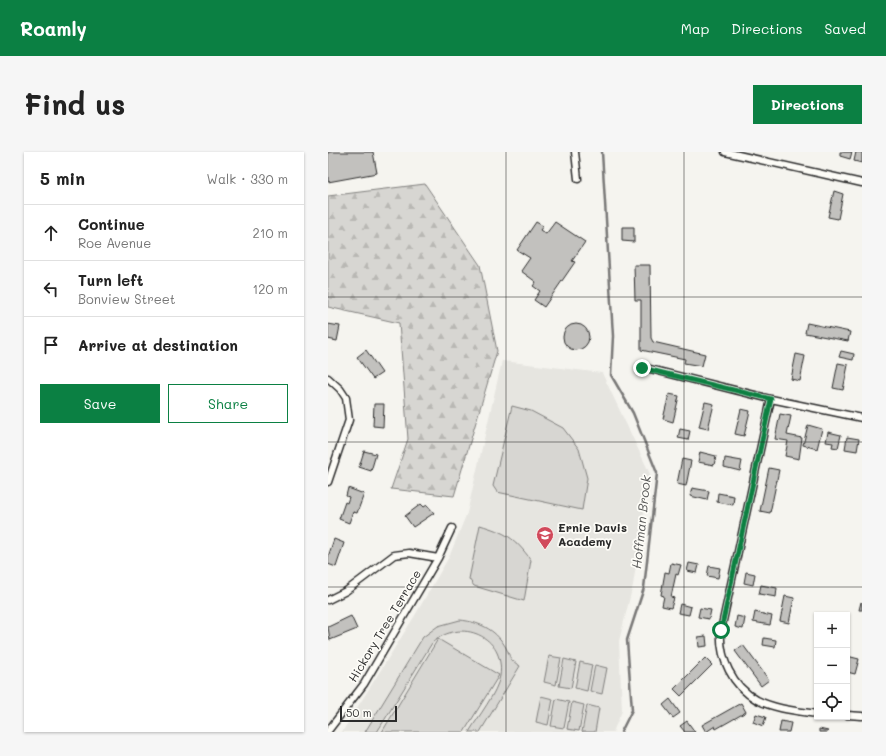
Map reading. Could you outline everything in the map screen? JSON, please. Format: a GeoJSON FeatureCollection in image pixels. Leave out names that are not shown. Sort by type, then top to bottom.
{"type":"FeatureCollection","features":[{"type":"Feature","properties":{"kind":"street"},"geometry":{"type":"LineString","coordinates":[[575,152],[578,178]]}},
{"type":"Feature","properties":{"kind":"street"},"geometry":{"type":"LineString","coordinates":[[725,152],[862,183]]}},
{"type":"Feature","properties":{"kind":"street"},"geometry":{"type":"LineString","coordinates":[[756,159],[758,152]]}},
{"type":"Feature","properties":{"kind":"street"},"geometry":{"type":"LineString","coordinates":[[642,368],[771,399],[862,418]]}},
{"type":"Feature","properties":{"kind":"street"},"geometry":{"type":"LineString","coordinates":[[328,378],[346,398],[350,420],[328,482]]}},
{"type":"Feature","properties":{"kind":"street"},"geometry":{"type":"LineString","coordinates":[[771,399],[721,630],[721,650],[725,663],[734,679],[746,692],[758,700],[774,706],[814,713]]}},
{"type":"Feature","properties":{"kind":"street","name":"Hickory Tree Terrace"},"geometry":{"type":"LineString","coordinates":[[328,731],[364,684],[438,558],[452,528]]}},
{"type":"Feature","properties":{"kind":"street"},"geometry":{"type":"LineString","coordinates":[[328,600],[346,591],[394,555],[409,553],[438,558]]}},
{"type":"Feature","properties":{"kind":"street"},"geometry":{"type":"LineString","coordinates":[[850,716],[862,716]]}},
{"type":"Feature","properties":{"kind":"shaded area","name":"Ernie Davis Academy"},"geometry":{"type":"Polygon","coordinates":[[[502,361],[602,373],[650,474],[633,585],[619,641],[622,711],[613,732],[342,732],[414,617],[449,557],[467,513],[502,361]]]}},
{"type":"Feature","properties":{"kind":"green space"},"geometry":{"type":"Polygon","coordinates":[[[425,184],[480,265],[497,351],[454,496],[391,489],[408,439],[399,323],[328,307],[328,196],[425,184]]]}},
{"type":"Feature","properties":{"kind":"green space"},"geometry":{"type":"Polygon","coordinates":[[[512,406],[531,411],[563,428],[579,449],[587,478],[582,510],[497,492],[493,486],[512,406]]]}},
{"type":"Feature","properties":{"kind":"green space"},"geometry":{"type":"Polygon","coordinates":[[[480,525],[509,537],[520,546],[531,560],[524,601],[474,586],[469,579],[480,525]]]}},
{"type":"Feature","properties":{"kind":"green space"},"geometry":{"type":"Polygon","coordinates":[[[460,620],[486,627],[501,640],[511,659],[520,666],[480,732],[469,732],[495,690],[500,676],[500,662],[496,650],[489,641],[479,635],[467,631],[443,635],[432,643],[377,732],[365,732],[423,637],[438,626],[460,620]]]}},
{"type":"Feature","properties":{"kind":"green space"},"geometry":{"type":"Polygon","coordinates":[[[438,639],[499,675],[464,732],[382,732],[438,639]]]}},
{"type":"Feature","properties":{"kind":"green space"},"geometry":{"type":"Polygon","coordinates":[[[549,656],[561,658],[556,685],[544,682],[549,656]]]}},
{"type":"Feature","properties":{"kind":"green space"},"geometry":{"type":"Polygon","coordinates":[[[564,659],[576,662],[571,688],[559,686],[564,659]]]}},
{"type":"Feature","properties":{"kind":"green space"},"geometry":{"type":"Polygon","coordinates":[[[580,662],[592,665],[587,691],[575,688],[580,662]]]}},
{"type":"Feature","properties":{"kind":"green space"},"geometry":{"type":"Polygon","coordinates":[[[595,665],[607,668],[602,694],[590,691],[595,665]]]}},
{"type":"Feature","properties":{"kind":"green space"},"geometry":{"type":"Polygon","coordinates":[[[541,696],[553,699],[548,725],[536,722],[541,696]]]}},
{"type":"Feature","properties":{"kind":"green space"},"geometry":{"type":"Polygon","coordinates":[[[556,699],[569,702],[564,728],[551,726],[556,699]]]}},
{"type":"Feature","properties":{"kind":"green space"},"geometry":{"type":"Polygon","coordinates":[[[572,702],[584,705],[579,731],[567,729],[572,702]]]}},
{"type":"Feature","properties":{"kind":"green space"},"geometry":{"type":"Polygon","coordinates":[[[587,705],[599,708],[595,732],[582,732],[587,705]]]}},
{"type":"Feature","properties":{"kind":"building"},"geometry":{"type":"Polygon","coordinates":[[[328,152],[373,152],[377,173],[328,182],[328,152]]]}},
{"type":"Feature","properties":{"kind":"building"},"geometry":{"type":"Polygon","coordinates":[[[840,152],[852,152],[850,159],[840,156],[840,152]]]}},
{"type":"Feature","properties":{"kind":"building"},"geometry":{"type":"Polygon","coordinates":[[[856,152],[862,152],[862,163],[854,161],[856,152]]]}},
{"type":"Feature","properties":{"kind":"building"},"geometry":{"type":"Polygon","coordinates":[[[834,191],[843,194],[838,219],[828,217],[834,191]]]}},
{"type":"Feature","properties":{"kind":"building"},"geometry":{"type":"Polygon","coordinates":[[[536,222],[543,226],[540,230],[546,234],[555,222],[585,242],[572,261],[575,262],[544,307],[534,300],[540,291],[533,286],[536,282],[521,271],[530,258],[517,250],[536,222]]]}},
{"type":"Feature","properties":{"kind":"building"},"geometry":{"type":"Polygon","coordinates":[[[622,227],[634,227],[634,242],[622,241],[622,227]]]}},
{"type":"Feature","properties":{"kind":"building"},"geometry":{"type":"Polygon","coordinates":[[[634,265],[650,265],[651,338],[653,342],[705,354],[702,366],[684,363],[685,359],[641,350],[641,300],[635,300],[634,265]]]}},
{"type":"Feature","properties":{"kind":"building"},"geometry":{"type":"Polygon","coordinates":[[[807,323],[850,332],[848,341],[805,333],[807,323]]]}},
{"type":"Feature","properties":{"kind":"building"},"geometry":{"type":"Polygon","coordinates":[[[328,324],[340,326],[337,341],[328,339],[328,324]]]}},
{"type":"Feature","properties":{"kind":"building"},"geometry":{"type":"Polygon","coordinates":[[[576,324],[585,328],[589,337],[585,346],[576,350],[567,346],[563,337],[567,328],[576,324]]]}},
{"type":"Feature","properties":{"kind":"building"},"geometry":{"type":"Polygon","coordinates":[[[366,350],[382,373],[373,379],[357,357],[366,350]]]}},
{"type":"Feature","properties":{"kind":"building"},"geometry":{"type":"Polygon","coordinates":[[[841,351],[854,354],[853,360],[839,357],[841,351]]]}},
{"type":"Feature","properties":{"kind":"building"},"geometry":{"type":"Polygon","coordinates":[[[796,354],[805,356],[800,381],[791,379],[796,354]]]}},
{"type":"Feature","properties":{"kind":"building"},"geometry":{"type":"Polygon","coordinates":[[[838,363],[848,365],[843,390],[833,388],[838,363]]]}},
{"type":"Feature","properties":{"kind":"building"},"geometry":{"type":"Polygon","coordinates":[[[669,394],[679,396],[673,422],[663,419],[669,394]]]}},
{"type":"Feature","properties":{"kind":"building"},"geometry":{"type":"Polygon","coordinates":[[[705,402],[714,404],[708,429],[699,427],[705,402]]]}},
{"type":"Feature","properties":{"kind":"building"},"geometry":{"type":"Polygon","coordinates":[[[374,404],[384,404],[383,427],[373,426],[374,404]]]}},
{"type":"Feature","properties":{"kind":"building"},"geometry":{"type":"Polygon","coordinates":[[[741,409],[750,411],[744,436],[735,434],[741,409]]]}},
{"type":"Feature","properties":{"kind":"building"},"geometry":{"type":"Polygon","coordinates":[[[780,414],[791,416],[787,435],[802,438],[799,459],[785,456],[788,441],[775,439],[780,414]]]}},
{"type":"Feature","properties":{"kind":"building"},"geometry":{"type":"Polygon","coordinates":[[[808,425],[822,429],[817,449],[803,445],[808,425]]]}},
{"type":"Feature","properties":{"kind":"building"},"geometry":{"type":"Polygon","coordinates":[[[680,429],[690,431],[688,440],[678,438],[680,429]]]}},
{"type":"Feature","properties":{"kind":"building"},"geometry":{"type":"Polygon","coordinates":[[[828,432],[841,435],[838,448],[832,447],[833,443],[826,442],[828,432]]]}},
{"type":"Feature","properties":{"kind":"building"},"geometry":{"type":"Polygon","coordinates":[[[847,437],[859,439],[857,451],[845,449],[847,437]]]}},
{"type":"Feature","properties":{"kind":"building"},"geometry":{"type":"Polygon","coordinates":[[[364,451],[376,454],[371,471],[359,467],[364,451]]]}},
{"type":"Feature","properties":{"kind":"building"},"geometry":{"type":"Polygon","coordinates":[[[700,452],[716,456],[714,465],[698,462],[700,452]]]}},
{"type":"Feature","properties":{"kind":"building"},"geometry":{"type":"Polygon","coordinates":[[[725,458],[742,461],[740,471],[724,467],[725,458]]]}},
{"type":"Feature","properties":{"kind":"building"},"geometry":{"type":"Polygon","coordinates":[[[682,459],[691,461],[686,486],[677,484],[682,459]]]}},
{"type":"Feature","properties":{"kind":"building"},"geometry":{"type":"Polygon","coordinates":[[[769,468],[779,470],[770,513],[760,511],[769,468]]]}},
{"type":"Feature","properties":{"kind":"building"},"geometry":{"type":"Polygon","coordinates":[[[348,488],[364,494],[357,513],[353,512],[349,523],[339,519],[345,502],[347,503],[349,497],[346,496],[348,488]]]}},
{"type":"Feature","properties":{"kind":"building"},"geometry":{"type":"Polygon","coordinates":[[[692,488],[709,491],[707,500],[690,496],[692,488]]]}},
{"type":"Feature","properties":{"kind":"building"},"geometry":{"type":"Polygon","coordinates":[[[718,493],[734,496],[733,505],[717,502],[718,493]]]}},
{"type":"Feature","properties":{"kind":"building"},"geometry":{"type":"Polygon","coordinates":[[[421,504],[424,507],[427,505],[434,513],[413,527],[405,516],[421,504]]]}},
{"type":"Feature","properties":{"kind":"building"},"geometry":{"type":"Polygon","coordinates":[[[334,539],[344,543],[336,567],[328,564],[328,557],[334,539]]]}},
{"type":"Feature","properties":{"kind":"building"},"geometry":{"type":"Polygon","coordinates":[[[671,563],[681,565],[678,575],[676,574],[671,597],[674,598],[671,608],[662,606],[664,596],[661,595],[665,572],[669,573],[671,563]]]}},
{"type":"Feature","properties":{"kind":"building"},"geometry":{"type":"Polygon","coordinates":[[[689,563],[699,565],[697,573],[687,571],[689,563]]]}},
{"type":"Feature","properties":{"kind":"building"},"geometry":{"type":"Polygon","coordinates":[[[709,566],[720,568],[718,578],[707,576],[709,566]]]}},
{"type":"Feature","properties":{"kind":"building"},"geometry":{"type":"Polygon","coordinates":[[[746,572],[755,574],[753,585],[744,583],[746,572]]]}},
{"type":"Feature","properties":{"kind":"building"},"geometry":{"type":"Polygon","coordinates":[[[761,585],[777,588],[776,597],[759,594],[761,585]]]}},
{"type":"Feature","properties":{"kind":"building"},"geometry":{"type":"Polygon","coordinates":[[[785,596],[794,598],[789,623],[780,621],[785,596]]]}},
{"type":"Feature","properties":{"kind":"building"},"geometry":{"type":"Polygon","coordinates":[[[861,602],[862,610],[859,610],[861,602]]]}},
{"type":"Feature","properties":{"kind":"building"},"geometry":{"type":"Polygon","coordinates":[[[680,604],[691,607],[689,615],[678,613],[680,604]]]}},
{"type":"Feature","properties":{"kind":"building"},"geometry":{"type":"Polygon","coordinates":[[[700,608],[711,610],[709,619],[698,617],[700,608]]]}},
{"type":"Feature","properties":{"kind":"building"},"geometry":{"type":"Polygon","coordinates":[[[755,612],[772,616],[770,625],[753,622],[755,612]]]}},
{"type":"Feature","properties":{"kind":"building"},"geometry":{"type":"Polygon","coordinates":[[[351,616],[357,629],[330,640],[328,627],[351,616]]]}},
{"type":"Feature","properties":{"kind":"building"},"geometry":{"type":"Polygon","coordinates":[[[737,616],[745,618],[743,629],[735,627],[737,616]]]}},
{"type":"Feature","properties":{"kind":"building"},"geometry":{"type":"Polygon","coordinates":[[[706,636],[707,646],[699,647],[698,637],[706,636]]]}},
{"type":"Feature","properties":{"kind":"building"},"geometry":{"type":"Polygon","coordinates":[[[764,638],[776,640],[775,647],[763,645],[764,638]]]}},
{"type":"Feature","properties":{"kind":"building"},"geometry":{"type":"Polygon","coordinates":[[[743,645],[769,680],[761,686],[735,651],[743,645]]]}},
{"type":"Feature","properties":{"kind":"building"},"geometry":{"type":"Polygon","coordinates":[[[850,657],[859,659],[855,674],[850,673],[850,657]]]}},
{"type":"Feature","properties":{"kind":"building"},"geometry":{"type":"Polygon","coordinates":[[[705,658],[712,665],[681,696],[674,689],[705,658]]]}},
{"type":"Feature","properties":{"kind":"building"},"geometry":{"type":"Polygon","coordinates":[[[670,699],[680,713],[673,718],[663,705],[670,699]]]}},
{"type":"Feature","properties":{"kind":"building"},"geometry":{"type":"Polygon","coordinates":[[[741,703],[746,712],[716,729],[715,726],[706,732],[702,725],[741,703]]]}},
{"type":"Feature","properties":{"kind":"building"},"geometry":{"type":"Polygon","coordinates":[[[756,714],[766,717],[763,726],[753,722],[756,714]]]}},
{"type":"Feature","properties":{"kind":"building"},"geometry":{"type":"Polygon","coordinates":[[[687,721],[695,732],[685,732],[680,726],[687,721]]]}},
{"type":"Feature","properties":{"kind":"building"},"geometry":{"type":"Polygon","coordinates":[[[781,721],[791,723],[789,732],[779,732],[781,721]]]}},
{"type":"Feature","properties":{"kind":"building"},"geometry":{"type":"Polygon","coordinates":[[[819,729],[828,731],[828,732],[819,732],[819,729]]]}},
{"type":"Feature","properties":{"kind":"waterway","name":"Hoffman Brook"},"geometry":{"type":"LineString","coordinates":[[602,152],[613,336],[611,375],[633,413],[657,473],[644,588],[627,640],[632,710],[621,732]]}},
{"type":"Feature","properties":{"kind":"place","name":"Ernie Davis Academy"},"geometry":{"type":"Point","coordinates":[545,550]}},
{"type":"Feature","properties":{"kind":"route"},"geometry":{"type":"LineString","coordinates":[[642,368],[771,399],[721,630]]}}]}
